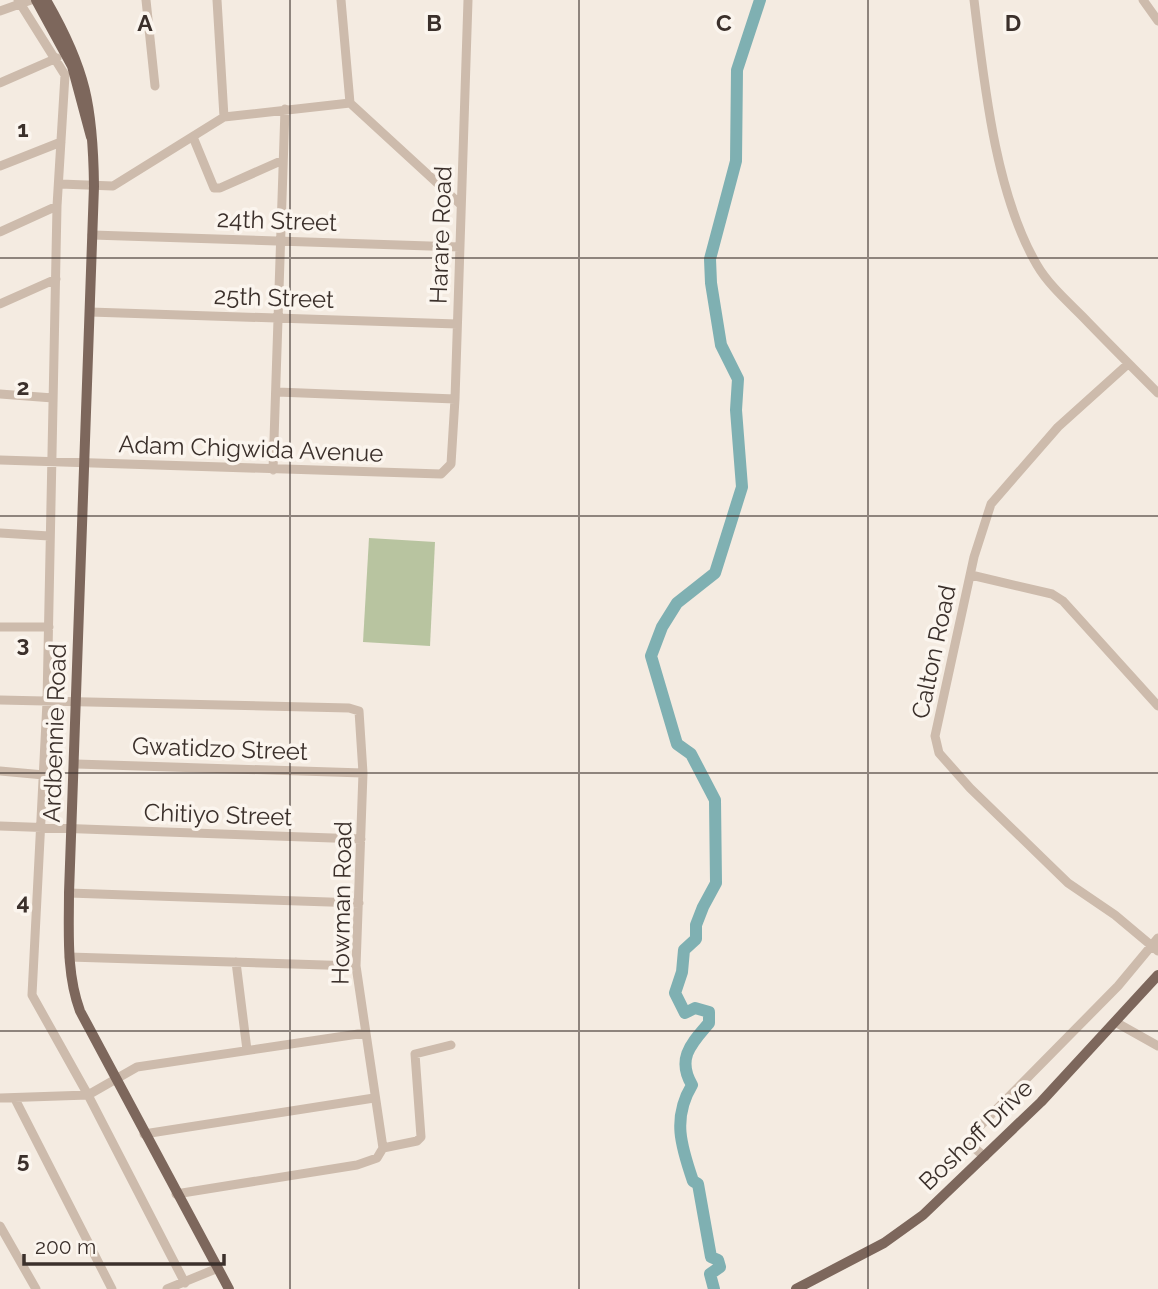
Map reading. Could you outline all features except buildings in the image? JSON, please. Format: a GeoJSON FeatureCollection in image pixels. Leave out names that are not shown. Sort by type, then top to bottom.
{"type":"FeatureCollection","features":[{"type":"Feature","properties":{"kind":"main road","name":"Ardbennie Road"},"geometry":{"type":"LineString","coordinates":[[34,0],[72,66],[92,139]]}},
{"type":"Feature","properties":{"kind":"main road","name":"Ardbennie Road"},"geometry":{"type":"LineString","coordinates":[[46,0],[68,39],[83,77],[93,122],[94,186],[76,764],[69,893],[69,957],[73,988],[80,1011],[229,1289]]}},
{"type":"Feature","properties":{"kind":"main road","name":"Boshoff Drive"},"geometry":{"type":"LineString","coordinates":[[796,1289],[901,1232],[985,1157],[1117,1023],[1158,975]]}},
{"type":"Feature","properties":{"kind":"street"},"geometry":{"type":"LineString","coordinates":[[0,11],[19,1],[34,0]]}},
{"type":"Feature","properties":{"kind":"street"},"geometry":{"type":"LineString","coordinates":[[146,0],[155,86]]}},
{"type":"Feature","properties":{"kind":"street"},"geometry":{"type":"LineString","coordinates":[[217,0],[224,117]]}},
{"type":"Feature","properties":{"kind":"street"},"geometry":{"type":"LineString","coordinates":[[341,0],[350,103],[460,204]]}},
{"type":"Feature","properties":{"kind":"street","name":"Harare Road"},"geometry":{"type":"LineString","coordinates":[[447,471],[451,464],[454,399],[468,0]]}},
{"type":"Feature","properties":{"kind":"street"},"geometry":{"type":"LineString","coordinates":[[974,0],[985,90],[1019,226],[1037,266],[1158,393]]}},
{"type":"Feature","properties":{"kind":"street"},"geometry":{"type":"LineString","coordinates":[[1143,0],[1158,21]]}},
{"type":"Feature","properties":{"kind":"street"},"geometry":{"type":"LineString","coordinates":[[19,1],[57,58],[65,75],[57,206],[47,702],[32,995],[188,1284]]}},
{"type":"Feature","properties":{"kind":"street"},"geometry":{"type":"LineString","coordinates":[[0,83],[57,58]]}},
{"type":"Feature","properties":{"kind":"street"},"geometry":{"type":"LineString","coordinates":[[60,184],[113,186],[224,117],[350,103]]}},
{"type":"Feature","properties":{"kind":"street"},"geometry":{"type":"LineString","coordinates":[[273,470],[285,109]]}},
{"type":"Feature","properties":{"kind":"street"},"geometry":{"type":"LineString","coordinates":[[193,138],[214,188],[220,188],[283,160]]}},
{"type":"Feature","properties":{"kind":"street"},"geometry":{"type":"LineString","coordinates":[[0,166],[61,142]]}},
{"type":"Feature","properties":{"kind":"street"},"geometry":{"type":"LineString","coordinates":[[0,232],[57,206]]}},
{"type":"Feature","properties":{"kind":"street","name":"24th Street"},"geometry":{"type":"LineString","coordinates":[[92,235],[460,247]]}},
{"type":"Feature","properties":{"kind":"street"},"geometry":{"type":"LineString","coordinates":[[0,304],[56,279]]}},
{"type":"Feature","properties":{"kind":"street","name":"25th Street"},"geometry":{"type":"LineString","coordinates":[[90,312],[457,324]]}},
{"type":"Feature","properties":{"kind":"street","name":"Calton Road"},"geometry":{"type":"LineString","coordinates":[[1128,363],[1058,428],[1001,489],[984,520],[935,736],[939,753],[970,789],[1068,883],[1156,945]]}},
{"type":"Feature","properties":{"kind":"street"},"geometry":{"type":"LineString","coordinates":[[277,392],[454,399]]}},
{"type":"Feature","properties":{"kind":"street"},"geometry":{"type":"LineString","coordinates":[[0,394],[54,398]]}},
{"type":"Feature","properties":{"kind":"street","name":"Adam Chigwida Avenue"},"geometry":{"type":"LineString","coordinates":[[0,460],[273,470],[441,474],[447,471]]}},
{"type":"Feature","properties":{"kind":"street"},"geometry":{"type":"LineString","coordinates":[[0,533],[49,536]]}},
{"type":"Feature","properties":{"kind":"street"},"geometry":{"type":"LineString","coordinates":[[971,575],[1052,594],[1063,601],[1158,706]]}},
{"type":"Feature","properties":{"kind":"street"},"geometry":{"type":"LineString","coordinates":[[0,627],[49,627]]}},
{"type":"Feature","properties":{"kind":"street"},"geometry":{"type":"LineString","coordinates":[[0,700],[77,702]]}},
{"type":"Feature","properties":{"kind":"street","name":"Howman Road"},"geometry":{"type":"LineString","coordinates":[[77,702],[356,708],[360,714],[363,773],[356,966],[383,1148]]}},
{"type":"Feature","properties":{"kind":"street","name":"Gwatidzo Street"},"geometry":{"type":"LineString","coordinates":[[76,764],[363,773]]}},
{"type":"Feature","properties":{"kind":"street"},"geometry":{"type":"LineString","coordinates":[[0,771],[44,775]]}},
{"type":"Feature","properties":{"kind":"street","name":"Chitiyo Street"},"geometry":{"type":"LineString","coordinates":[[0,827],[361,839]]}},
{"type":"Feature","properties":{"kind":"street"},"geometry":{"type":"LineString","coordinates":[[69,893],[359,902]]}},
{"type":"Feature","properties":{"kind":"street"},"geometry":{"type":"LineString","coordinates":[[985,1157],[972,1146],[976,1130],[1156,945]]}},
{"type":"Feature","properties":{"kind":"street"},"geometry":{"type":"LineString","coordinates":[[69,957],[356,966]]}},
{"type":"Feature","properties":{"kind":"street"},"geometry":{"type":"LineString","coordinates":[[236,962],[247,1050]]}},
{"type":"Feature","properties":{"kind":"street"},"geometry":{"type":"LineString","coordinates":[[1117,1023],[1158,1046]]}},
{"type":"Feature","properties":{"kind":"street"},"geometry":{"type":"LineString","coordinates":[[0,1098],[88,1096],[137,1067],[365,1033]]}},
{"type":"Feature","properties":{"kind":"street"},"geometry":{"type":"LineString","coordinates":[[176,1194],[357,1165],[377,1158],[383,1148],[420,1140],[423,1131],[415,1054],[451,1045]]}},
{"type":"Feature","properties":{"kind":"street"},"geometry":{"type":"LineString","coordinates":[[144,1134],[374,1098]]}},
{"type":"Feature","properties":{"kind":"street"},"geometry":{"type":"LineString","coordinates":[[15,1099],[112,1289]]}},
{"type":"Feature","properties":{"kind":"street"},"geometry":{"type":"LineString","coordinates":[[0,1226],[36,1289]]}},
{"type":"Feature","properties":{"kind":"street"},"geometry":{"type":"LineString","coordinates":[[167,1289],[188,1284],[218,1268]]}},
{"type":"Feature","properties":{"kind":"green space"},"geometry":{"type":"Polygon","coordinates":[[[369,538],[435,542],[430,646],[363,642],[369,538]]]}},
{"type":"Feature","properties":{"kind":"waterway"},"geometry":{"type":"LineString","coordinates":[[714,1289],[710,1274],[720,1267],[718,1260],[711,1257],[698,1184],[693,1181],[680,1132],[682,1109],[692,1085],[687,1075],[686,1059],[692,1044],[709,1023],[709,1012],[695,1008],[685,1013],[675,993],[682,972],[684,950],[696,939],[696,925],[716,883],[715,800],[691,754],[677,744],[651,656],[662,627],[677,603],[715,573],[742,487],[736,410],[738,379],[721,345],[710,259],[736,161],[737,70],[760,0]]}}]}
